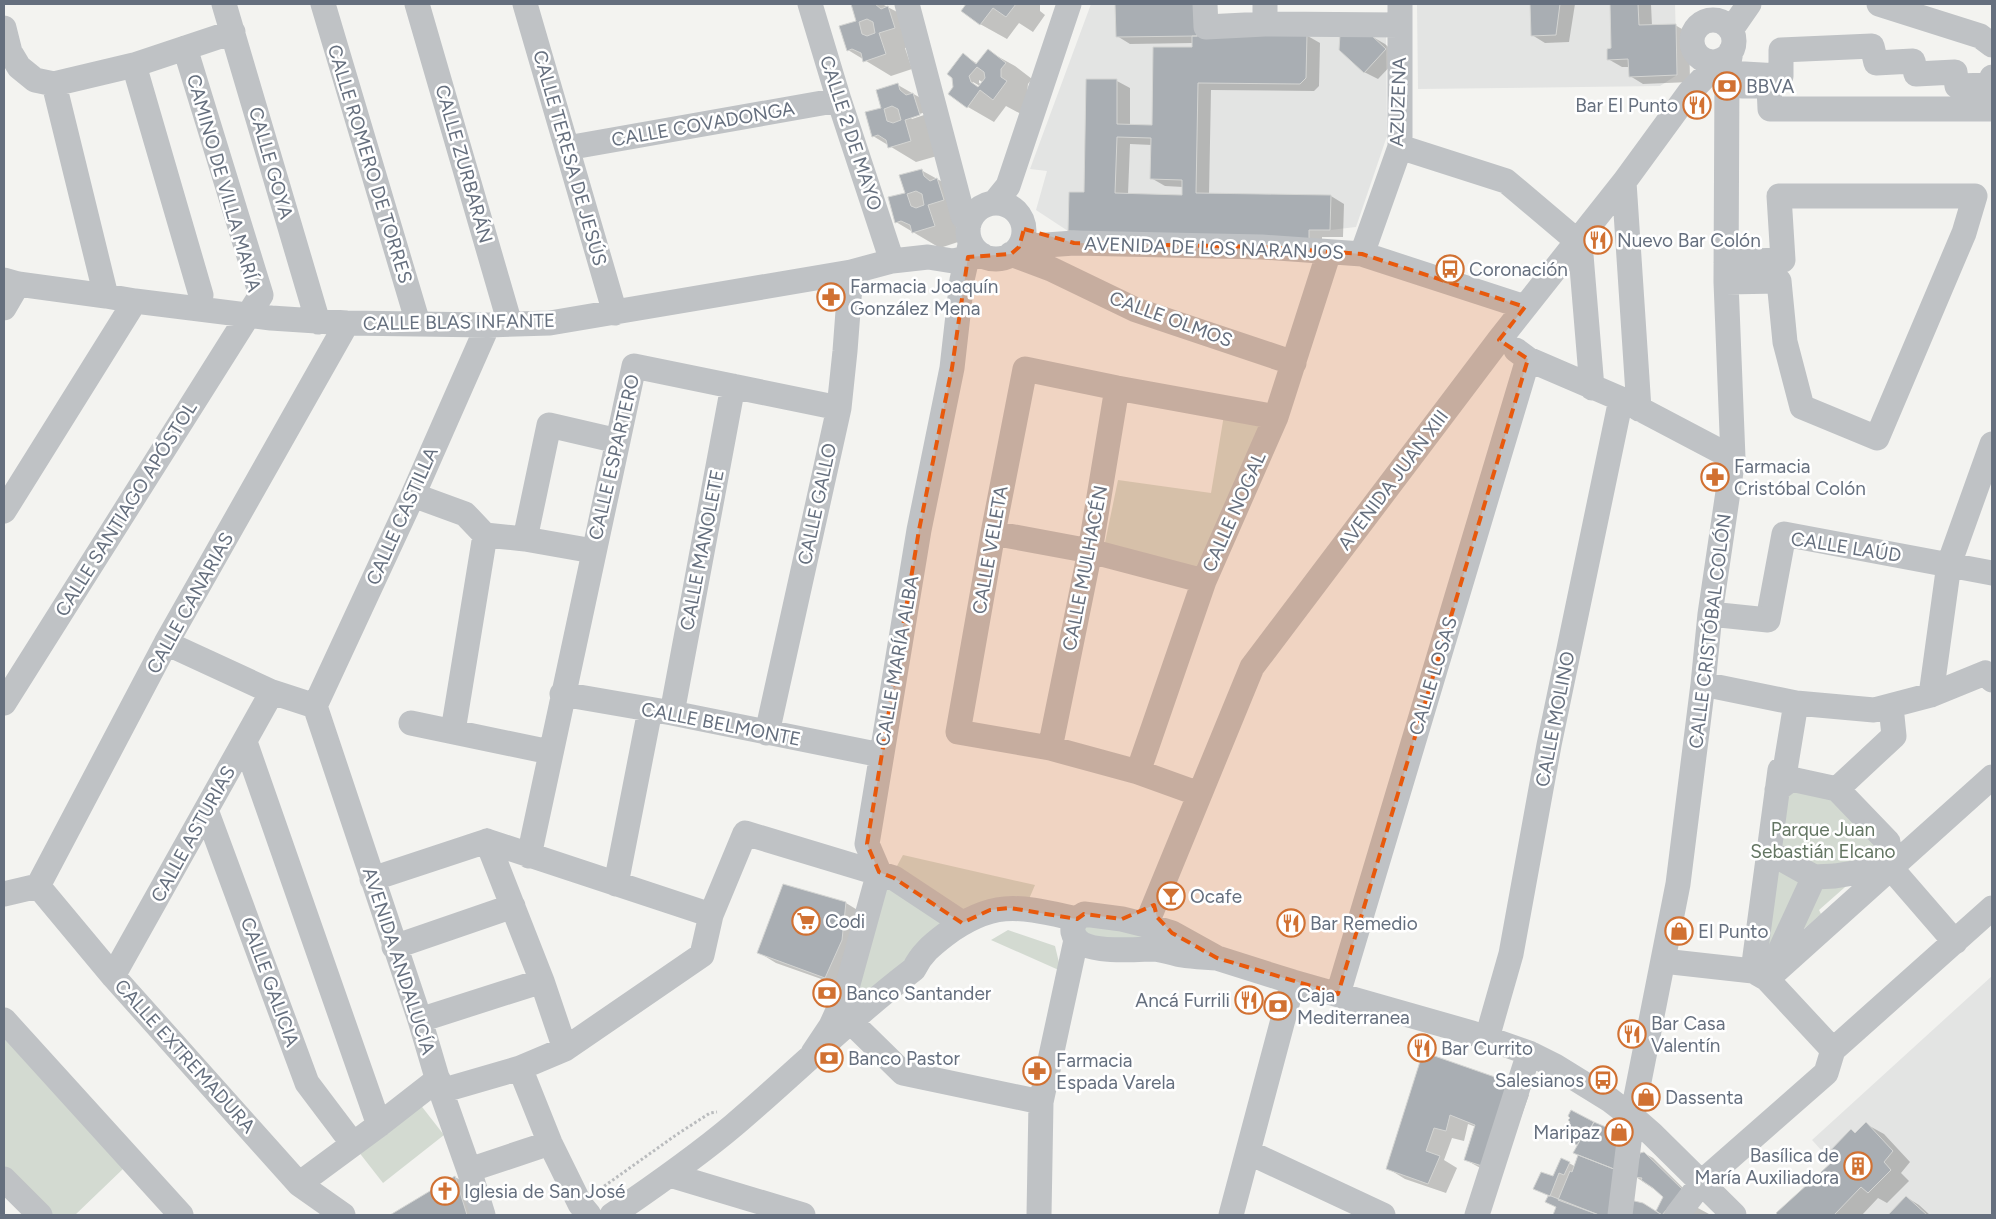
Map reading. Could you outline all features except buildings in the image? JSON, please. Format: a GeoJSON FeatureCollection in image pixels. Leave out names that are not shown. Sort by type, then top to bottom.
{"type":"FeatureCollection","features":[{"type":"Feature","properties":{"kind":"street","name":"CALLE GOYA"},"geometry":{"type":"LineString","coordinates":[[224,4],[318,322]]}},
{"type":"Feature","properties":{"kind":"street","name":"CALLE ROMERO DE TORRES"},"geometry":{"type":"LineString","coordinates":[[323,4],[418,323]]}},
{"type":"Feature","properties":{"kind":"street","name":"CALLE ZURBARÁN"},"geometry":{"type":"LineString","coordinates":[[417,4],[499,324]]}},
{"type":"Feature","properties":{"kind":"street","name":"CALLE TERESA DE JESÚS"},"geometry":{"type":"LineString","coordinates":[[524,4],[615,313]]}},
{"type":"Feature","properties":{"kind":"street","name":"CALLE 2 DE MAYO"},"geometry":{"type":"LineString","coordinates":[[810,4],[839,100],[892,261]]}},
{"type":"Feature","properties":{"kind":"street"},"geometry":{"type":"LineString","coordinates":[[907,4],[959,198],[993,228]]}},
{"type":"Feature","properties":{"kind":"street","name":"CALLE MARÍA ALBA"},"geometry":{"type":"LineString","coordinates":[[879,872],[867,844],[919,530],[952,368],[962,280],[993,228],[1069,4]]}},
{"type":"Feature","properties":{"kind":"street"},"geometry":{"type":"LineString","coordinates":[[1205,4],[1206,27],[1265,14],[1400,14]]}},
{"type":"Feature","properties":{"kind":"street"},"geometry":{"type":"LineString","coordinates":[[1718,45],[1735,4]]}},
{"type":"Feature","properties":{"kind":"street"},"geometry":{"type":"LineString","coordinates":[[1718,45],[1749,4]]}},
{"type":"Feature","properties":{"kind":"street"},"geometry":{"type":"LineString","coordinates":[[1879,4],[1980,36],[1992,45]]}},
{"type":"Feature","properties":{"kind":"street","name":"AZUZENA"},"geometry":{"type":"LineString","coordinates":[[1362,254],[1400,147],[1400,14]]}},
{"type":"Feature","properties":{"kind":"street"},"geometry":{"type":"LineString","coordinates":[[4,28],[10,52],[19,67],[35,80],[54,84],[134,65],[233,32]]}},
{"type":"Feature","properties":{"kind":"street"},"geometry":{"type":"LineString","coordinates":[[1718,45],[1781,76],[1781,50],[1872,46],[1876,63],[1913,61],[1916,74],[1955,72],[1957,86],[1991,85],[1992,77]]}},
{"type":"Feature","properties":{"kind":"street"},"geometry":{"type":"LineString","coordinates":[[1718,45],[1769,86],[1770,109],[1992,109]]}},
{"type":"Feature","properties":{"kind":"street","name":"AVENIDA JUAN XIII"},"geometry":{"type":"LineString","coordinates":[[1158,934],[1156,901],[1252,667],[1499,340],[1579,248],[1624,182],[1690,93],[1718,45]]}},
{"type":"Feature","properties":{"kind":"street","name":"CALLE CRISTÓBAL COLÓN"},"geometry":{"type":"LineString","coordinates":[[1620,1215],[1631,1121],[1678,884],[1710,614],[1733,458],[1718,45]]}},
{"type":"Feature","properties":{"kind":"street","name":"CAMINO DE VILLA MARÍA"},"geometry":{"type":"LineString","coordinates":[[185,48],[261,295],[248,316]]}},
{"type":"Feature","properties":{"kind":"street"},"geometry":{"type":"LineString","coordinates":[[134,65],[200,295],[198,309]]}},
{"type":"Feature","properties":{"kind":"street"},"geometry":{"type":"LineString","coordinates":[[54,84],[106,296]]}},
{"type":"Feature","properties":{"kind":"street","name":"CALLE COVADONGA"},"geometry":{"type":"LineString","coordinates":[[567,148],[839,100]]}},
{"type":"Feature","properties":{"kind":"street"},"geometry":{"type":"LineString","coordinates":[[1400,147],[1506,181],[1579,248],[1592,388]]}},
{"type":"Feature","properties":{"kind":"street","name":"CALLE MOLINO"},"geometry":{"type":"LineString","coordinates":[[1487,1038],[1511,954],[1549,745],[1630,404],[1624,182]]}},
{"type":"Feature","properties":{"kind":"street"},"geometry":{"type":"LineString","coordinates":[[1779,196],[1975,196],[1964,233],[1877,438],[1802,407],[1785,342],[1779,282],[1726,272],[1783,260],[1779,196]]}},
{"type":"Feature","properties":{"kind":"street","name":"CALLE BLAS INFANTE"},"geometry":{"type":"LineString","coordinates":[[11,282],[248,316],[318,322],[550,323],[851,272],[892,261],[928,257],[993,228]]}},
{"type":"Feature","properties":{"kind":"street","name":"AVENIDA DE LOS NARANJOS"},"geometry":{"type":"LineString","coordinates":[[993,228],[1074,243],[1262,247],[1362,254],[1525,308]]}},
{"type":"Feature","properties":{"kind":"street","name":"CALLE OLMOS"},"geometry":{"type":"LineString","coordinates":[[993,228],[1051,269],[1136,310],[1294,363]]}},
{"type":"Feature","properties":{"kind":"street"},"geometry":{"type":"LineString","coordinates":[[1051,269],[1074,243]]}},
{"type":"Feature","properties":{"kind":"street","name":"CALLE NOGAL"},"geometry":{"type":"LineString","coordinates":[[1138,772],[1204,581],[1276,417],[1329,252]]}},
{"type":"Feature","properties":{"kind":"street","name":"CALLE GALLO"},"geometry":{"type":"LineString","coordinates":[[767,733],[838,408],[845,351],[851,272]]}},
{"type":"Feature","properties":{"kind":"street"},"geometry":{"type":"LineString","coordinates":[[4,308],[11,282]]}},
{"type":"Feature","properties":{"kind":"street"},"geometry":{"type":"LineString","coordinates":[[4,512],[136,301]]}},
{"type":"Feature","properties":{"kind":"street","name":"CALLE SANTIAGO APÓSTOL"},"geometry":{"type":"LineString","coordinates":[[4,703],[248,316]]}},
{"type":"Feature","properties":{"kind":"street","name":"CALLE CANARIAS"},"geometry":{"type":"LineString","coordinates":[[38,886],[166,642],[347,323]]}},
{"type":"Feature","properties":{"kind":"street","name":"CALLE CASTILLA"},"geometry":{"type":"LineString","coordinates":[[315,706],[413,495],[499,324]]}},
{"type":"Feature","properties":{"kind":"street"},"geometry":{"type":"LineString","coordinates":[[1499,340],[1528,359],[1630,404],[1733,458]]}},
{"type":"Feature","properties":{"kind":"street","name":"CALLE LOSAS"},"geometry":{"type":"LineString","coordinates":[[1338,994],[1528,359]]}},
{"type":"Feature","properties":{"kind":"street","name":"CALLE ESPARTERO"},"geometry":{"type":"LineString","coordinates":[[529,856],[562,694],[634,366],[838,408]]}},
{"type":"Feature","properties":{"kind":"street","name":"CALLE VELETA"},"geometry":{"type":"LineString","coordinates":[[1050,748],[958,732],[993,533],[1025,369],[1117,388]]}},
{"type":"Feature","properties":{"kind":"street","name":"CALLE MANOLETE"},"geometry":{"type":"LineString","coordinates":[[616,884],[661,712],[733,386]]}},
{"type":"Feature","properties":{"kind":"street"},"geometry":{"type":"LineString","coordinates":[[1117,388],[1276,417]]}},
{"type":"Feature","properties":{"kind":"street","name":"CALLE MULHACÉN"},"geometry":{"type":"LineString","coordinates":[[1050,748],[1090,551],[1117,388]]}},
{"type":"Feature","properties":{"kind":"street"},"geometry":{"type":"LineString","coordinates":[[525,539],[549,425],[618,441]]}},
{"type":"Feature","properties":{"kind":"street"},"geometry":{"type":"LineString","coordinates":[[1931,695],[1949,564],[1992,444]]}},
{"type":"Feature","properties":{"kind":"street"},"geometry":{"type":"LineString","coordinates":[[413,495],[465,514],[485,535],[525,539],[593,551]]}},
{"type":"Feature","properties":{"kind":"street"},"geometry":{"type":"LineString","coordinates":[[993,533],[1090,551],[1204,581]]}},
{"type":"Feature","properties":{"kind":"street","name":"CALLE LAÚD"},"geometry":{"type":"LineString","coordinates":[[1710,614],[1768,620],[1784,534],[1992,573]]}},
{"type":"Feature","properties":{"kind":"street"},"geometry":{"type":"LineString","coordinates":[[453,731],[485,535]]}},
{"type":"Feature","properties":{"kind":"street"},"geometry":{"type":"LineString","coordinates":[[166,642],[272,692],[315,706]]}},
{"type":"Feature","properties":{"kind":"street"},"geometry":{"type":"LineString","coordinates":[[1703,684],[1796,703],[1874,710],[1931,695],[1985,673],[1992,680]]}},
{"type":"Feature","properties":{"kind":"street","name":"CALLE ASTURIAS"},"geometry":{"type":"LineString","coordinates":[[113,976],[272,692]]}},
{"type":"Feature","properties":{"kind":"street","name":"CALLE BELMONTE"},"geometry":{"type":"LineString","coordinates":[[562,694],[881,755]]}},
{"type":"Feature","properties":{"kind":"street"},"geometry":{"type":"LineString","coordinates":[[1760,975],[1769,852],[1780,770],[1785,770],[1796,703]]}},
{"type":"Feature","properties":{"kind":"street","name":"AVENIDA ANDALUCÍA"},"geometry":{"type":"LineString","coordinates":[[315,706],[483,1215]]}},
{"type":"Feature","properties":{"kind":"street"},"geometry":{"type":"LineString","coordinates":[[1837,789],[1894,736],[1891,706]]}},
{"type":"Feature","properties":{"kind":"street"},"geometry":{"type":"LineString","coordinates":[[411,723],[550,752]]}},
{"type":"Feature","properties":{"kind":"street"},"geometry":{"type":"LineString","coordinates":[[245,742],[379,1125]]}},
{"type":"Feature","properties":{"kind":"street"},"geometry":{"type":"LineString","coordinates":[[1050,748],[1138,772],[1199,794]]}},
{"type":"Feature","properties":{"kind":"street"},"geometry":{"type":"LineString","coordinates":[[1760,975],[1890,867],[1992,777]]}},
{"type":"Feature","properties":{"kind":"street"},"geometry":{"type":"LineString","coordinates":[[1778,790],[1791,779],[1837,789],[1888,842],[1890,867],[1955,942]]}},
{"type":"Feature","properties":{"kind":"street","name":"CALLE GALICIA"},"geometry":{"type":"LineString","coordinates":[[206,810],[307,1083],[353,1144]]}},
{"type":"Feature","properties":{"kind":"street"},"geometry":{"type":"LineString","coordinates":[[299,1184],[379,1125],[439,1085],[520,1068],[565,1049],[702,956],[711,915],[745,833],[894,878],[962,923]]}},
{"type":"Feature","properties":{"kind":"street"},"geometry":{"type":"LineString","coordinates":[[372,879],[487,841],[711,915]]}},
{"type":"Feature","properties":{"kind":"street"},"geometry":{"type":"LineString","coordinates":[[487,841],[542,982],[565,1049]]}},
{"type":"Feature","properties":{"kind":"street"},"geometry":{"type":"LineString","coordinates":[[1769,852],[1814,877],[1835,876],[1890,867]]}},
{"type":"Feature","properties":{"kind":"street"},"geometry":{"type":"LineString","coordinates":[[814,1053],[831,1026],[846,996],[879,872]]}},
{"type":"Feature","properties":{"kind":"street"},"geometry":{"type":"LineString","coordinates":[[1760,975],[1814,877]]}},
{"type":"Feature","properties":{"kind":"street"},"geometry":{"type":"LineString","coordinates":[[4,894],[38,886]]}},
{"type":"Feature","properties":{"kind":"street","name":"CALLE EXTREMADURA"},"geometry":{"type":"LineString","coordinates":[[38,886],[113,976],[299,1184],[343,1215]]}},
{"type":"Feature","properties":{"kind":"street"},"geometry":{"type":"LineString","coordinates":[[1122,919],[1143,913],[1156,901]]}},
{"type":"Feature","properties":{"kind":"street"},"geometry":{"type":"LineString","coordinates":[[394,947],[513,906]]}},
{"type":"Feature","properties":{"kind":"street"},"geometry":{"type":"LineString","coordinates":[[914,969],[920,956],[962,923],[990,910],[1029,908],[1076,930],[1085,946],[1095,948],[1138,951],[1158,934]]}},
{"type":"Feature","properties":{"kind":"street"},"geometry":{"type":"LineString","coordinates":[[1676,1215],[1702,1182],[1826,1073],[1833,1050],[1992,908]]}},
{"type":"Feature","properties":{"kind":"street"},"geometry":{"type":"LineString","coordinates":[[1039,1215],[1041,1102],[1076,930],[1084,914],[1122,919],[1158,934],[1185,955],[1217,958],[1487,1038],[1529,1053],[1555,1066],[1610,1100],[1631,1121],[1652,1134],[1734,1215]]}},
{"type":"Feature","properties":{"kind":"street"},"geometry":{"type":"LineString","coordinates":[[612,1215],[670,1175],[734,1125],[850,1021],[914,969],[925,966],[950,946],[990,924],[1016,922],[1076,930]]}},
{"type":"Feature","properties":{"kind":"street"},"geometry":{"type":"LineString","coordinates":[[1663,961],[1760,975],[1833,1050]]}},
{"type":"Feature","properties":{"kind":"street"},"geometry":{"type":"LineString","coordinates":[[420,1020],[542,982]]}},
{"type":"Feature","properties":{"kind":"street"},"geometry":{"type":"LineString","coordinates":[[1231,1215],[1293,982]]}},
{"type":"Feature","properties":{"kind":"street"},"geometry":{"type":"LineString","coordinates":[[4,1020],[181,1215]]}},
{"type":"Feature","properties":{"kind":"street"},"geometry":{"type":"LineString","coordinates":[[850,1021],[903,1073],[1041,1102]]}},
{"type":"Feature","properties":{"kind":"street"},"geometry":{"type":"LineString","coordinates":[[1476,1215],[1529,1053]]}},
{"type":"Feature","properties":{"kind":"street"},"geometry":{"type":"LineString","coordinates":[[520,1068],[550,1142],[584,1209]]}},
{"type":"Feature","properties":{"kind":"street"},"geometry":{"type":"LineString","coordinates":[[1610,1100],[1628,1093],[1640,1079]]}},
{"type":"Feature","properties":{"kind":"street"},"geometry":{"type":"LineString","coordinates":[[469,1170],[550,1142]]}},
{"type":"Feature","properties":{"kind":"street"},"geometry":{"type":"LineString","coordinates":[[1248,1152],[1383,1215]]}},
{"type":"Feature","properties":{"kind":"street"},"geometry":{"type":"LineString","coordinates":[[670,1175],[803,1215]]}},
{"type":"Feature","properties":{"kind":"street"},"geometry":{"type":"LineString","coordinates":[[4,1179],[40,1215]]}},
{"type":"Feature","properties":{"kind":"path"},"geometry":{"type":"LineString","coordinates":[[584,1209],[676,1135],[710,1113],[719,1112]]}},
{"type":"Feature","properties":{"kind":"highlighted area"},"geometry":{"type":"Polygon","coordinates":[[[1024,229],[1074,243],[1262,247],[1362,254],[1525,307],[1499,340],[1528,359],[1338,994],[1217,958],[1172,933],[1157,917],[1154,905],[1122,919],[1084,914],[1077,919],[1010,908],[990,910],[962,923],[894,878],[879,872],[867,844],[919,530],[952,368],[968,257],[1011,254],[1019,247],[1024,229]]]}},
{"type":"Feature","properties":{"kind":"shaded area"},"geometry":{"type":"Polygon","coordinates":[[[1091,4],[1196,4],[1197,36],[1386,35],[1387,136],[1356,227],[1330,230],[1068,231],[1036,210],[1047,171],[1030,169],[1091,4]]]}},
{"type":"Feature","properties":{"kind":"shaded area"},"geometry":{"type":"Polygon","coordinates":[[[1417,4],[1675,4],[1677,75],[1660,86],[1418,89],[1417,4]]]}},
{"type":"Feature","properties":{"kind":"shaded area"},"geometry":{"type":"Polygon","coordinates":[[[1992,976],[1992,1215],[1778,1215],[1776,1213],[1832,1162],[1812,1140],[1992,976]]]}},
{"type":"Feature","properties":{"kind":"green space"},"geometry":{"type":"Polygon","coordinates":[[[1224,415],[1269,418],[1199,579],[1102,557],[1118,480],[1211,493],[1224,415]]]}},
{"type":"Feature","properties":{"kind":"green space","name":"Parque Juan Sebastián Elcano"},"geometry":{"type":"Polygon","coordinates":[[[1783,774],[1835,783],[1895,843],[1819,910],[1821,914],[1774,955],[1760,954],[1783,774]]]}},
{"type":"Feature","properties":{"kind":"green space"},"geometry":{"type":"Polygon","coordinates":[[[903,855],[1035,885],[1029,899],[970,911],[940,905],[892,875],[903,855]]]}},
{"type":"Feature","properties":{"kind":"green space"},"geometry":{"type":"Polygon","coordinates":[[[881,877],[951,923],[835,1025],[881,877]]]}},
{"type":"Feature","properties":{"kind":"green space"},"geometry":{"type":"Polygon","coordinates":[[[1084,925],[1148,934],[1145,944],[1083,935],[1084,925]]]}},
{"type":"Feature","properties":{"kind":"green space"},"geometry":{"type":"Polygon","coordinates":[[[1008,930],[1055,946],[1061,971],[991,940],[1008,930]]]}},
{"type":"Feature","properties":{"kind":"green space"},"geometry":{"type":"Polygon","coordinates":[[[4,1027],[125,1167],[75,1215],[44,1215],[4,1174],[4,1027]]]}},
{"type":"Feature","properties":{"kind":"green space"},"geometry":{"type":"Polygon","coordinates":[[[419,1103],[444,1135],[383,1183],[358,1151],[419,1103]]]}},
{"type":"Feature","properties":{"kind":"place","name":"BBVA"},"geometry":{"type":"Point","coordinates":[1727,86]}},
{"type":"Feature","properties":{"kind":"place","name":"Bar El Punto"},"geometry":{"type":"Point","coordinates":[1697,105]}},
{"type":"Feature","properties":{"kind":"place","name":"Nuevo Bar Colón"},"geometry":{"type":"Point","coordinates":[1598,240]}},
{"type":"Feature","properties":{"kind":"place","name":"Coronación"},"geometry":{"type":"Point","coordinates":[1450,269]}},
{"type":"Feature","properties":{"kind":"place","name":"Farmacia Joaquín González Mena"},"geometry":{"type":"Point","coordinates":[831,297]}},
{"type":"Feature","properties":{"kind":"place","name":"Farmacia Cristóbal Colón"},"geometry":{"type":"Point","coordinates":[1715,477]}},
{"type":"Feature","properties":{"kind":"place","name":"Ocafe"},"geometry":{"type":"Point","coordinates":[1171,896]}},
{"type":"Feature","properties":{"kind":"place","name":"Codi"},"geometry":{"type":"Point","coordinates":[806,921]}},
{"type":"Feature","properties":{"kind":"place","name":"Bar Remedio"},"geometry":{"type":"Point","coordinates":[1291,923]}},
{"type":"Feature","properties":{"kind":"place","name":"El Punto"},"geometry":{"type":"Point","coordinates":[1679,931]}},
{"type":"Feature","properties":{"kind":"place","name":"Banco Santander"},"geometry":{"type":"Point","coordinates":[827,993]}},
{"type":"Feature","properties":{"kind":"place","name":"Ancá Furrili"},"geometry":{"type":"Point","coordinates":[1249,1000]}},
{"type":"Feature","properties":{"kind":"place","name":"Caja Mediterranea"},"geometry":{"type":"Point","coordinates":[1278,1006]}},
{"type":"Feature","properties":{"kind":"place","name":"Bar Casa Valentín"},"geometry":{"type":"Point","coordinates":[1632,1034]}},
{"type":"Feature","properties":{"kind":"place","name":"Bar Currito"},"geometry":{"type":"Point","coordinates":[1422,1048]}},
{"type":"Feature","properties":{"kind":"place","name":"Banco Pastor"},"geometry":{"type":"Point","coordinates":[829,1058]}},
{"type":"Feature","properties":{"kind":"place","name":"Farmacia Espada Varela"},"geometry":{"type":"Point","coordinates":[1037,1071]}},
{"type":"Feature","properties":{"kind":"place","name":"Salesianos"},"geometry":{"type":"Point","coordinates":[1603,1080]}},
{"type":"Feature","properties":{"kind":"place","name":"Dassenta"},"geometry":{"type":"Point","coordinates":[1646,1097]}},
{"type":"Feature","properties":{"kind":"place","name":"Maripaz"},"geometry":{"type":"Point","coordinates":[1619,1132]}},
{"type":"Feature","properties":{"kind":"place","name":"Basílica de María Auxiliadora"},"geometry":{"type":"Point","coordinates":[1858,1166]}},
{"type":"Feature","properties":{"kind":"place","name":"Iglesia de San José"},"geometry":{"type":"Point","coordinates":[445,1191]}}]}
